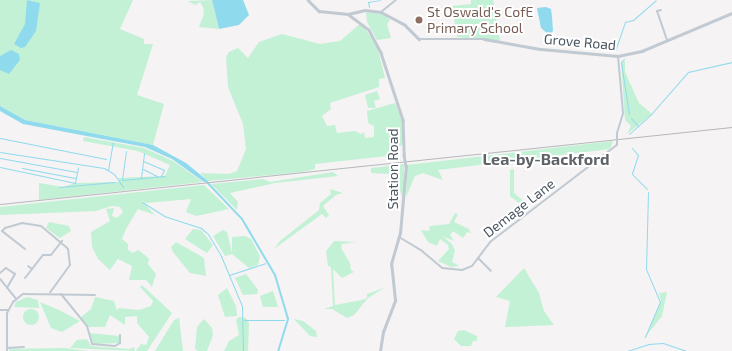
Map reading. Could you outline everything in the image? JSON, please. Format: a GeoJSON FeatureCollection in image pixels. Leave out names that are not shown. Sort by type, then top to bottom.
{"type":"FeatureCollection","features":[{"type":"Feature","properties":{"kind":"street"},"geometry":{"type":"LineString","coordinates":[[308,0],[319,11],[348,14]]}},
{"type":"Feature","properties":{"kind":"street"},"geometry":{"type":"LineString","coordinates":[[381,12],[396,0]]}},
{"type":"Feature","properties":{"kind":"street"},"geometry":{"type":"LineString","coordinates":[[661,10],[657,11],[667,41]]}},
{"type":"Feature","properties":{"kind":"street"},"geometry":{"type":"LineString","coordinates":[[358,12],[358,19]]}},
{"type":"Feature","properties":{"kind":"street","name":"Grove Road"},"geometry":{"type":"LineString","coordinates":[[348,14],[358,12],[381,12],[405,25],[419,39],[484,39],[541,50],[618,56],[667,41],[732,13]]}},
{"type":"Feature","properties":{"kind":"street","name":"Station Road"},"geometry":{"type":"LineString","coordinates":[[348,14],[358,19],[370,30],[381,53],[403,120],[404,155],[406,166],[405,198],[399,237],[391,264],[395,300],[383,332],[380,351]]}},
{"type":"Feature","properties":{"kind":"street","name":"Demage Lane"},"geometry":{"type":"LineString","coordinates":[[399,237],[422,250],[439,266],[451,271],[472,266],[490,242],[608,155],[616,145],[617,134],[623,113],[618,56]]}},
{"type":"Feature","properties":{"kind":"street"},"geometry":{"type":"LineString","coordinates":[[26,245],[24,248],[2,231],[5,228],[34,224],[62,241],[68,249],[70,265],[50,293]]}},
{"type":"Feature","properties":{"kind":"street"},"geometry":{"type":"LineString","coordinates":[[25,278],[43,255],[51,255],[62,241]]}},
{"type":"Feature","properties":{"kind":"street"},"geometry":{"type":"LineString","coordinates":[[478,258],[491,271]]}},
{"type":"Feature","properties":{"kind":"street"},"geometry":{"type":"LineString","coordinates":[[28,266],[32,269]]}},
{"type":"Feature","properties":{"kind":"street"},"geometry":{"type":"LineString","coordinates":[[0,273],[6,268],[15,274],[7,288]]}},
{"type":"Feature","properties":{"kind":"street"},"geometry":{"type":"LineString","coordinates":[[0,279],[16,299]]}},
{"type":"Feature","properties":{"kind":"street"},"geometry":{"type":"LineString","coordinates":[[24,347],[7,349],[8,310],[16,299],[28,292],[95,296]]}},
{"type":"Feature","properties":{"kind":"street"},"geometry":{"type":"LineString","coordinates":[[61,294],[87,326],[92,344],[115,346],[120,343],[120,335]]}},
{"type":"Feature","properties":{"kind":"street"},"geometry":{"type":"LineString","coordinates":[[0,310],[8,310]]}},
{"type":"Feature","properties":{"kind":"green space"},"geometry":{"type":"Polygon","coordinates":[[[0,0],[133,0],[120,29],[144,39],[144,44],[153,44],[137,95],[164,104],[153,145],[25,120],[0,106],[0,0]]]}},
{"type":"Feature","properties":{"kind":"green space"},"geometry":{"type":"Polygon","coordinates":[[[212,0],[219,29],[199,27],[204,14],[203,7],[200,2],[195,5],[188,1],[212,0]]]}},
{"type":"Feature","properties":{"kind":"green space"},"geometry":{"type":"Polygon","coordinates":[[[471,0],[493,0],[500,41],[457,37],[452,6],[471,4],[471,0]]]}},
{"type":"Feature","properties":{"kind":"green space"},"geometry":{"type":"Polygon","coordinates":[[[366,12],[382,14],[390,20],[387,24],[391,38],[377,40],[367,22],[366,12]]]}},
{"type":"Feature","properties":{"kind":"green space"},"geometry":{"type":"Polygon","coordinates":[[[361,23],[377,46],[385,78],[379,79],[379,87],[330,103],[331,109],[322,116],[327,126],[335,125],[337,133],[355,131],[361,134],[364,132],[365,138],[374,137],[374,126],[368,123],[367,111],[395,103],[402,120],[403,144],[387,156],[315,164],[315,169],[302,172],[208,181],[200,173],[229,174],[237,171],[246,149],[243,124],[228,87],[226,57],[229,52],[238,48],[248,58],[259,42],[282,34],[320,44],[340,41],[361,23]]]}},
{"type":"Feature","properties":{"kind":"green space"},"geometry":{"type":"Polygon","coordinates":[[[625,61],[625,72],[639,103],[652,114],[627,134],[631,126],[625,120],[621,62],[625,61]]]}},
{"type":"Feature","properties":{"kind":"green space"},"geometry":{"type":"Polygon","coordinates":[[[377,91],[380,99],[374,101],[376,108],[368,108],[365,95],[377,91]]]}},
{"type":"Feature","properties":{"kind":"green space"},"geometry":{"type":"Polygon","coordinates":[[[84,137],[144,148],[173,161],[203,182],[39,200],[39,183],[63,187],[75,183],[120,182],[118,178],[165,176],[170,165],[138,151],[83,141],[84,137]]]}},
{"type":"Feature","properties":{"kind":"green space"},"geometry":{"type":"Polygon","coordinates":[[[613,141],[610,149],[438,170],[443,180],[423,173],[415,176],[406,197],[407,165],[613,141]]]}},
{"type":"Feature","properties":{"kind":"green space"},"geometry":{"type":"Polygon","coordinates":[[[404,164],[405,192],[403,200],[396,178],[389,174],[371,173],[371,168],[404,164]]]}},
{"type":"Feature","properties":{"kind":"green space"},"geometry":{"type":"Polygon","coordinates":[[[514,169],[514,193],[531,207],[528,210],[510,196],[510,170],[514,169]]]}},
{"type":"Feature","properties":{"kind":"green space"},"geometry":{"type":"Polygon","coordinates":[[[333,172],[338,176],[275,183],[230,193],[238,202],[237,210],[211,184],[263,179],[270,182],[333,172]]]}},
{"type":"Feature","properties":{"kind":"green space"},"geometry":{"type":"Polygon","coordinates":[[[204,185],[229,209],[196,216],[186,212],[191,199],[146,203],[142,201],[155,215],[138,209],[126,229],[122,239],[128,244],[128,250],[133,253],[138,250],[145,255],[149,259],[148,264],[156,274],[152,287],[146,280],[129,280],[132,266],[118,259],[122,253],[110,270],[98,259],[92,247],[91,232],[110,221],[106,209],[114,208],[112,216],[117,218],[123,212],[120,207],[112,206],[96,211],[0,215],[0,207],[204,185]]]}},
{"type":"Feature","properties":{"kind":"green space"},"geometry":{"type":"Polygon","coordinates":[[[330,189],[343,193],[336,195],[323,206],[329,215],[326,218],[322,214],[274,249],[280,241],[319,210],[320,203],[331,194],[330,189]]]}},
{"type":"Feature","properties":{"kind":"green space"},"geometry":{"type":"Polygon","coordinates":[[[455,213],[458,214],[454,222],[469,229],[471,233],[467,232],[463,238],[453,231],[450,235],[454,241],[442,236],[452,244],[455,251],[452,262],[459,266],[451,267],[438,261],[449,249],[448,245],[440,239],[437,246],[428,242],[421,230],[429,231],[430,226],[449,224],[455,213]]]}},
{"type":"Feature","properties":{"kind":"green space"},"geometry":{"type":"Polygon","coordinates":[[[49,222],[69,226],[71,231],[60,238],[64,241],[46,228],[49,222]]]}},
{"type":"Feature","properties":{"kind":"green space"},"geometry":{"type":"Polygon","coordinates":[[[193,229],[201,230],[213,245],[207,253],[185,239],[193,229]]]}},
{"type":"Feature","properties":{"kind":"green space"},"geometry":{"type":"Polygon","coordinates":[[[223,230],[227,232],[232,253],[232,237],[245,236],[251,239],[260,256],[258,265],[249,268],[232,254],[225,256],[213,236],[223,230]]]}},
{"type":"Feature","properties":{"kind":"green space"},"geometry":{"type":"Polygon","coordinates":[[[334,241],[356,242],[342,244],[341,248],[350,263],[351,270],[354,272],[342,278],[333,269],[335,305],[362,300],[367,298],[367,294],[384,288],[368,298],[354,315],[347,318],[332,309],[324,309],[333,306],[331,267],[328,266],[326,251],[334,241]]]}},
{"type":"Feature","properties":{"kind":"green space"},"geometry":{"type":"Polygon","coordinates":[[[176,242],[204,258],[206,276],[190,273],[173,252],[171,247],[176,242]]]}},
{"type":"Feature","properties":{"kind":"green space"},"geometry":{"type":"Polygon","coordinates":[[[524,268],[539,293],[544,311],[554,325],[505,327],[510,301],[496,297],[524,268]]]}},
{"type":"Feature","properties":{"kind":"green space"},"geometry":{"type":"Polygon","coordinates":[[[246,274],[258,290],[257,294],[243,295],[235,278],[246,274]]]}},
{"type":"Feature","properties":{"kind":"green space"},"geometry":{"type":"Polygon","coordinates":[[[142,285],[172,313],[147,351],[136,351],[141,344],[146,345],[149,337],[137,323],[137,316],[125,317],[125,325],[110,315],[105,327],[89,327],[80,318],[91,309],[95,297],[114,301],[117,311],[118,308],[139,310],[151,306],[153,301],[140,287],[142,285]]]}},
{"type":"Feature","properties":{"kind":"green space"},"geometry":{"type":"Polygon","coordinates":[[[227,288],[236,306],[237,316],[225,317],[218,295],[227,288]]]}},
{"type":"Feature","properties":{"kind":"green space"},"geometry":{"type":"Polygon","coordinates":[[[273,291],[278,307],[263,307],[260,296],[273,291]]]}},
{"type":"Feature","properties":{"kind":"green space"},"geometry":{"type":"Polygon","coordinates":[[[667,292],[662,316],[647,335],[661,301],[659,293],[667,292]]]}},
{"type":"Feature","properties":{"kind":"green space"},"geometry":{"type":"Polygon","coordinates":[[[27,297],[38,300],[39,308],[14,307],[16,302],[27,297]]]}},
{"type":"Feature","properties":{"kind":"green space"},"geometry":{"type":"Polygon","coordinates":[[[40,302],[80,321],[62,332],[51,328],[40,302]]]}},
{"type":"Feature","properties":{"kind":"green space"},"geometry":{"type":"Polygon","coordinates":[[[31,309],[38,314],[39,317],[34,324],[31,325],[24,320],[23,317],[28,310],[31,309]]]}},
{"type":"Feature","properties":{"kind":"green space"},"geometry":{"type":"Polygon","coordinates":[[[239,317],[246,318],[249,323],[248,351],[224,351],[229,341],[239,335],[236,320],[239,317]]]}},
{"type":"Feature","properties":{"kind":"green space"},"geometry":{"type":"Polygon","coordinates":[[[179,318],[183,351],[155,351],[174,320],[179,318]]]}},
{"type":"Feature","properties":{"kind":"green space"},"geometry":{"type":"Polygon","coordinates":[[[204,319],[212,328],[213,335],[207,351],[198,351],[195,349],[197,327],[204,319]]]}},
{"type":"Feature","properties":{"kind":"green space"},"geometry":{"type":"Polygon","coordinates":[[[294,319],[303,321],[316,331],[317,337],[310,336],[294,319]]]}},
{"type":"Feature","properties":{"kind":"green space"},"geometry":{"type":"Polygon","coordinates":[[[464,330],[477,336],[477,341],[473,341],[471,346],[461,346],[454,339],[458,331],[464,330]]]}},
{"type":"Feature","properties":{"kind":"green space"},"geometry":{"type":"Polygon","coordinates":[[[89,333],[119,336],[119,343],[94,344],[89,333]]]}},
{"type":"Feature","properties":{"kind":"green space"},"geometry":{"type":"Polygon","coordinates":[[[87,339],[91,346],[129,349],[134,347],[135,351],[70,348],[77,340],[87,339]]]}},
{"type":"Feature","properties":{"kind":"green space"},"geometry":{"type":"Polygon","coordinates":[[[64,348],[87,351],[9,351],[9,349],[64,348]]]}},
{"type":"Feature","properties":{"kind":"water"},"geometry":{"type":"Polygon","coordinates":[[[27,0],[40,3],[36,31],[25,47],[21,48],[14,44],[25,24],[27,0]]]}},
{"type":"Feature","properties":{"kind":"water"},"geometry":{"type":"Polygon","coordinates":[[[212,0],[243,0],[249,15],[239,25],[219,29],[212,0]]]}},
{"type":"Feature","properties":{"kind":"water"},"geometry":{"type":"Polygon","coordinates":[[[546,7],[551,9],[552,17],[553,31],[549,35],[541,28],[537,8],[546,7]]]}},
{"type":"Feature","properties":{"kind":"water"},"geometry":{"type":"Polygon","coordinates":[[[11,50],[19,54],[20,60],[9,74],[0,70],[0,56],[11,50]]]}},
{"type":"Feature","properties":{"kind":"water"},"geometry":{"type":"Polygon","coordinates":[[[0,106],[25,120],[153,145],[186,163],[208,181],[204,182],[172,159],[145,147],[23,124],[0,111],[0,106]]]}},
{"type":"Feature","properties":{"kind":"waterway"},"geometry":{"type":"LineString","coordinates":[[369,7],[368,2],[380,0]]}},
{"type":"Feature","properties":{"kind":"waterway"},"geometry":{"type":"LineString","coordinates":[[615,51],[625,22],[633,20],[656,0]]}},
{"type":"Feature","properties":{"kind":"waterway"},"geometry":{"type":"LineString","coordinates":[[624,59],[621,62],[629,114]]}},
{"type":"Feature","properties":{"kind":"waterway"},"geometry":{"type":"LineString","coordinates":[[629,134],[652,113],[688,72],[732,62]]}},
{"type":"Feature","properties":{"kind":"waterway"},"geometry":{"type":"LineString","coordinates":[[631,118],[638,126]]}},
{"type":"Feature","properties":{"kind":"waterway"},"geometry":{"type":"LineString","coordinates":[[0,138],[106,159]]}},
{"type":"Feature","properties":{"kind":"waterway"},"geometry":{"type":"LineString","coordinates":[[108,170],[113,142]]}},
{"type":"Feature","properties":{"kind":"waterway"},"geometry":{"type":"LineString","coordinates":[[632,148],[638,155],[632,174],[647,189]]}},
{"type":"Feature","properties":{"kind":"waterway"},"geometry":{"type":"LineString","coordinates":[[126,151],[122,180],[165,176]]}},
{"type":"Feature","properties":{"kind":"waterway"},"geometry":{"type":"LineString","coordinates":[[0,152],[104,168],[114,174],[123,187]]}},
{"type":"Feature","properties":{"kind":"waterway"},"geometry":{"type":"LineString","coordinates":[[141,178],[144,153]]}},
{"type":"Feature","properties":{"kind":"waterway"},"geometry":{"type":"LineString","coordinates":[[0,158],[77,172]]}},
{"type":"Feature","properties":{"kind":"waterway"},"geometry":{"type":"LineString","coordinates":[[143,161],[164,170],[161,176]]}},
{"type":"Feature","properties":{"kind":"waterway"},"geometry":{"type":"LineString","coordinates":[[0,167],[75,183],[78,167]]}},
{"type":"Feature","properties":{"kind":"waterway"},"geometry":{"type":"LineString","coordinates":[[22,168],[75,178]]}},
{"type":"Feature","properties":{"kind":"waterway"},"geometry":{"type":"LineString","coordinates":[[143,169],[157,176]]}},
{"type":"Feature","properties":{"kind":"waterway"},"geometry":{"type":"LineString","coordinates":[[204,179],[242,219],[275,275],[288,319],[278,351]]}},
{"type":"Feature","properties":{"kind":"waterway"},"geometry":{"type":"LineString","coordinates":[[59,187],[115,182]]}},
{"type":"Feature","properties":{"kind":"waterway"},"geometry":{"type":"LineString","coordinates":[[645,337],[660,302],[646,269],[648,192]]}},
{"type":"Feature","properties":{"kind":"waterway"},"geometry":{"type":"LineString","coordinates":[[142,202],[164,216],[201,228],[208,234],[221,256],[242,306],[243,351]]}},
{"type":"Feature","properties":{"kind":"waterway"},"geometry":{"type":"LineString","coordinates":[[229,275],[265,263]]}},
{"type":"Feature","properties":{"kind":"waterway"},"geometry":{"type":"LineString","coordinates":[[244,320],[284,320]]}},
{"type":"Feature","properties":{"kind":"waterway"},"geometry":{"type":"LineString","coordinates":[[627,351],[648,344],[663,343],[686,351]]}},
{"type":"Feature","properties":{"kind":"railway"},"geometry":{"type":"LineString","coordinates":[[0,204],[732,127]]}},
{"type":"Feature","properties":{"kind":"place","name":"St Oswald's CofE Primary School"},"geometry":{"type":"Point","coordinates":[419,20]}},
{"type":"Feature","properties":{"kind":"district","name":"Lea-by-Backford"},"geometry":{"type":"Point","coordinates":[546,159]}}]}
